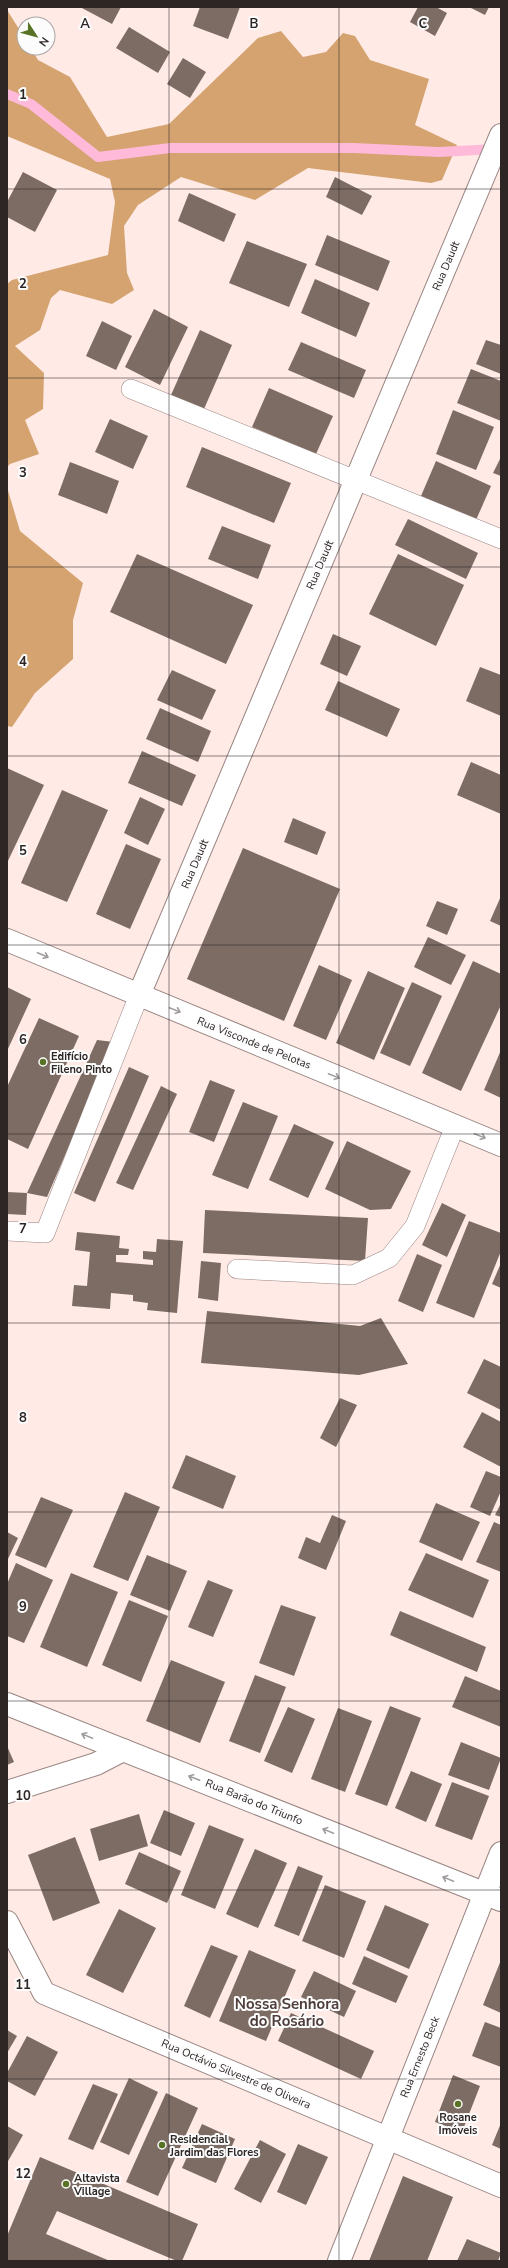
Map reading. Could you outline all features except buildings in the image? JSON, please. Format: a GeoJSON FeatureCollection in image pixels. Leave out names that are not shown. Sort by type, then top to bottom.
{"type":"FeatureCollection","features":[{"type":"Feature","properties":{"kind":"street","name":"Rua Daudt"},"geometry":{"type":"LineString","coordinates":[[139,995],[501,135]]}},
{"type":"Feature","properties":{"kind":"street","name":"Rua Visconde de Pelotas"},"geometry":{"type":"LineString","coordinates":[[7,940],[501,1145]]}},
{"type":"Feature","properties":{"kind":"street","name":"Rua Barão do Triunfo"},"geometry":{"type":"LineString","coordinates":[[7,1704],[493,1897]]}},
{"type":"Feature","properties":{"kind":"street"},"geometry":{"type":"LineString","coordinates":[[7,1792],[96,1764],[124,1750]]}},
{"type":"Feature","properties":{"kind":"street","name":"Rua Ernesto Beck"},"geometry":{"type":"LineString","coordinates":[[339,2261],[387,2138],[493,1897],[501,1853]]}},
{"type":"Feature","properties":{"kind":"street","name":"Rua Octávio Silvestre de Oliveira"},"geometry":{"type":"LineString","coordinates":[[7,1922],[44,1994],[501,2186]]}},
{"type":"Feature","properties":{"kind":"lane"},"geometry":{"type":"LineString","coordinates":[[131,389],[501,539]]}},
{"type":"Feature","properties":{"kind":"lane"},"geometry":{"type":"LineString","coordinates":[[7,1231],[45,1233],[139,995]]}},
{"type":"Feature","properties":{"kind":"lane"},"geometry":{"type":"LineString","coordinates":[[237,1269],[353,1275],[389,1258],[415,1226],[455,1126]]}},
{"type":"Feature","properties":{"kind":"shaded area"},"geometry":{"type":"Polygon","coordinates":[[[7,10],[16,24],[16,56],[36,56],[38,60],[70,77],[107,137],[169,124],[258,38],[281,31],[303,57],[326,52],[343,33],[355,36],[370,60],[429,79],[415,125],[457,145],[442,180],[431,183],[308,168],[255,200],[181,177],[138,205],[124,226],[127,273],[134,290],[112,304],[60,290],[51,298],[40,330],[15,346],[44,373],[43,409],[25,420],[39,454],[10,464],[7,467],[7,284],[12,280],[108,255],[115,202],[110,179],[7,136],[7,10]]]}},
{"type":"Feature","properties":{"kind":"shaded area"},"geometry":{"type":"Polygon","coordinates":[[[7,487],[20,531],[83,583],[73,620],[73,659],[35,693],[12,727],[7,726],[7,487]]]}},
{"type":"Feature","properties":{"kind":"waterway"},"geometry":{"type":"LineString","coordinates":[[7,94],[31,104],[98,157],[170,148],[354,148],[439,152],[496,149]]}},
{"type":"Feature","properties":{"kind":"place","name":"Edifício Fileno Pinto"},"geometry":{"type":"Point","coordinates":[43,1062]}},
{"type":"Feature","properties":{"kind":"place","name":"Rosane Imóveis"},"geometry":{"type":"Point","coordinates":[458,2104]}},
{"type":"Feature","properties":{"kind":"place","name":"Residencial Jardim das Flores"},"geometry":{"type":"Point","coordinates":[162,2145]}},
{"type":"Feature","properties":{"kind":"place","name":"Altavista Village"},"geometry":{"type":"Point","coordinates":[66,2184]}},
{"type":"Feature","properties":{"kind":"district","name":"Nossa Senhora do Rosário"},"geometry":{"type":"Point","coordinates":[287,2012]}}]}
